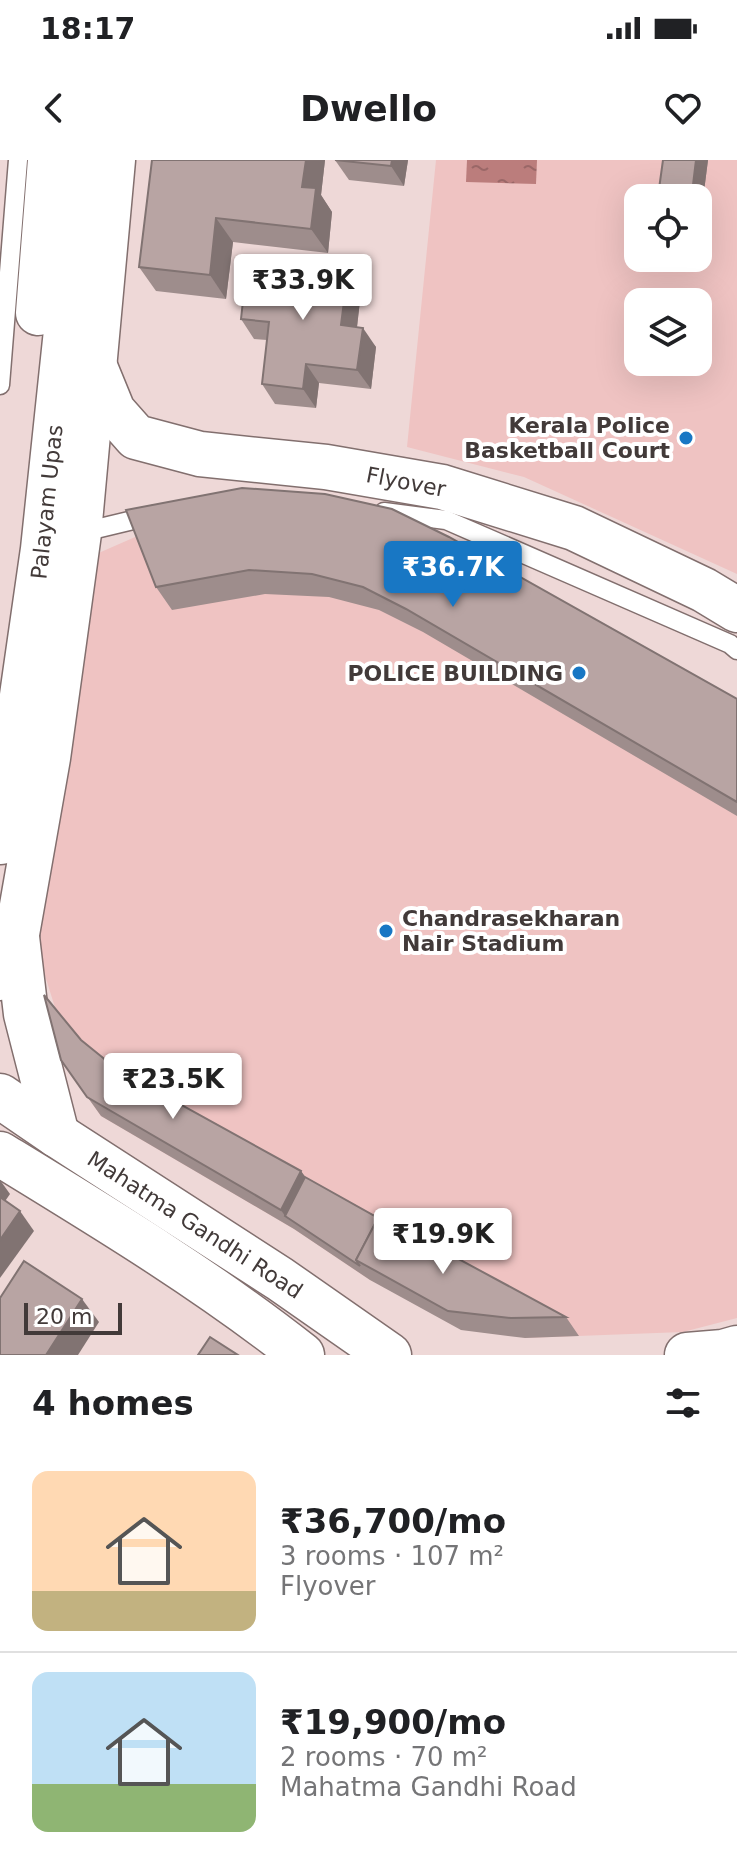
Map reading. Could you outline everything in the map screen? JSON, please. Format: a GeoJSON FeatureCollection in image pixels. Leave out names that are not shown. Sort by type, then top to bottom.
{"type":"FeatureCollection","features":[{"type":"Feature","properties":{"kind":"main road","name":"Palayam Upas"},"geometry":{"type":"LineString","coordinates":[[0,669],[17,543],[50,160]]}},
{"type":"Feature","properties":{"kind":"main road","name":"Palayam Upas"},"geometry":{"type":"LineString","coordinates":[[1,842],[43,549],[84,160]]}},
{"type":"Feature","properties":{"kind":"main road"},"geometry":{"type":"LineString","coordinates":[[0,978],[17,934],[48,758],[79,533],[113,160]]}},
{"type":"Feature","properties":{"kind":"main road","name":"Flyover"},"geometry":{"type":"LineString","coordinates":[[95,367],[113,411],[136,437],[200,454],[326,467],[442,487],[574,528],[704,590],[737,610]]}},
{"type":"Feature","properties":{"kind":"main road"},"geometry":{"type":"LineString","coordinates":[[17,934],[26,1014],[57,1135]]}},
{"type":"Feature","properties":{"kind":"main road","name":"Mahatma Gandhi Road"},"geometry":{"type":"LineString","coordinates":[[0,1096],[280,1279],[389,1355]]}},
{"type":"Feature","properties":{"kind":"main road","name":"Mahatma Gandhi Road"},"geometry":{"type":"LineString","coordinates":[[0,1154],[135,1236],[257,1319],[302,1355]]}},
{"type":"Feature","properties":{"kind":"main road"},"geometry":{"type":"LineString","coordinates":[[687,1355],[737,1348]]}},
{"type":"Feature","properties":{"kind":"lane"},"geometry":{"type":"LineString","coordinates":[[0,385],[18,160]]}},
{"type":"Feature","properties":{"kind":"lane"},"geometry":{"type":"LineString","coordinates":[[369,510],[446,520],[730,644],[737,650]]}},
{"type":"Feature","properties":{"kind":"lane"},"geometry":{"type":"LineString","coordinates":[[79,533],[169,512]]}},
{"type":"Feature","properties":{"kind":"shaded area"},"geometry":{"type":"Polygon","coordinates":[[[436,160],[737,160],[737,574],[524,477],[407,447],[436,160]]]}},
{"type":"Feature","properties":{"kind":"shaded area","name":"Chandrasekharan Nair Stadium"},"geometry":{"type":"Polygon","coordinates":[[[142,534],[737,714],[737,1318],[683,1332],[525,1338],[370,1280],[294,1229],[101,1116],[75,1079],[38,953],[33,910],[94,555],[142,534]]]}},
{"type":"Feature","properties":{"kind":"water"},"geometry":{"type":"Polygon","coordinates":[[[467,160],[537,160],[536,184],[466,182],[467,160]]]}},
{"type":"Feature","properties":{"kind":"building"},"geometry":{"type":"Polygon","coordinates":[[[152,160],[306,160],[302,187],[316,188],[311,229],[216,218],[210,275],[139,267],[152,160]]]}},
{"type":"Feature","properties":{"kind":"building"},"geometry":{"type":"Polygon","coordinates":[[[335,160],[392,160],[391,166],[335,160]]]}},
{"type":"Feature","properties":{"kind":"building"},"geometry":{"type":"Polygon","coordinates":[[[663,160],[696,160],[693,184],[660,184],[663,160]]]}},
{"type":"Feature","properties":{"kind":"building"},"geometry":{"type":"Polygon","coordinates":[[[307,259],[349,263],[341,325],[363,328],[357,370],[306,364],[303,389],[262,384],[269,322],[241,319],[246,274],[304,281],[307,259]]]}},
{"type":"Feature","properties":{"kind":"building","name":"POLICE BUILDING"},"geometry":{"type":"Polygon","coordinates":[[[242,488],[325,494],[392,509],[449,537],[737,699],[737,802],[363,587],[312,574],[249,570],[156,587],[126,510],[242,488]]]}},
{"type":"Feature","properties":{"kind":"building"},"geometry":{"type":"Polygon","coordinates":[[[44,995],[81,1040],[118,1070],[301,1171],[281,1210],[87,1097],[61,1060],[44,995]]]}},
{"type":"Feature","properties":{"kind":"building"},"geometry":{"type":"Polygon","coordinates":[[[305,1177],[378,1218],[356,1260],[360,1266],[285,1216],[305,1177]]]}},
{"type":"Feature","properties":{"kind":"building"},"geometry":{"type":"Polygon","coordinates":[[[0,1197],[20,1211],[0,1240],[0,1197]]]}},
{"type":"Feature","properties":{"kind":"building"},"geometry":{"type":"Polygon","coordinates":[[[379,1216],[566,1317],[511,1318],[448,1311],[356,1260],[379,1216]]]}},
{"type":"Feature","properties":{"kind":"building"},"geometry":{"type":"Polygon","coordinates":[[[24,1261],[82,1299],[46,1355],[0,1355],[0,1298],[24,1261]]]}},
{"type":"Feature","properties":{"kind":"building"},"geometry":{"type":"Polygon","coordinates":[[[210,1337],[238,1355],[198,1355],[210,1337]]]}},
{"type":"Feature","properties":{"kind":"place","name":"Kerala Police Basketball Court"},"geometry":{"type":"Point","coordinates":[686,438]}},
{"type":"Feature","properties":{"kind":"place","name":"POLICE BUILDING"},"geometry":{"type":"Point","coordinates":[579,673]}},
{"type":"Feature","properties":{"kind":"place","name":"Chandrasekharan Nair Stadium"},"geometry":{"type":"Point","coordinates":[386,931]}}]}
